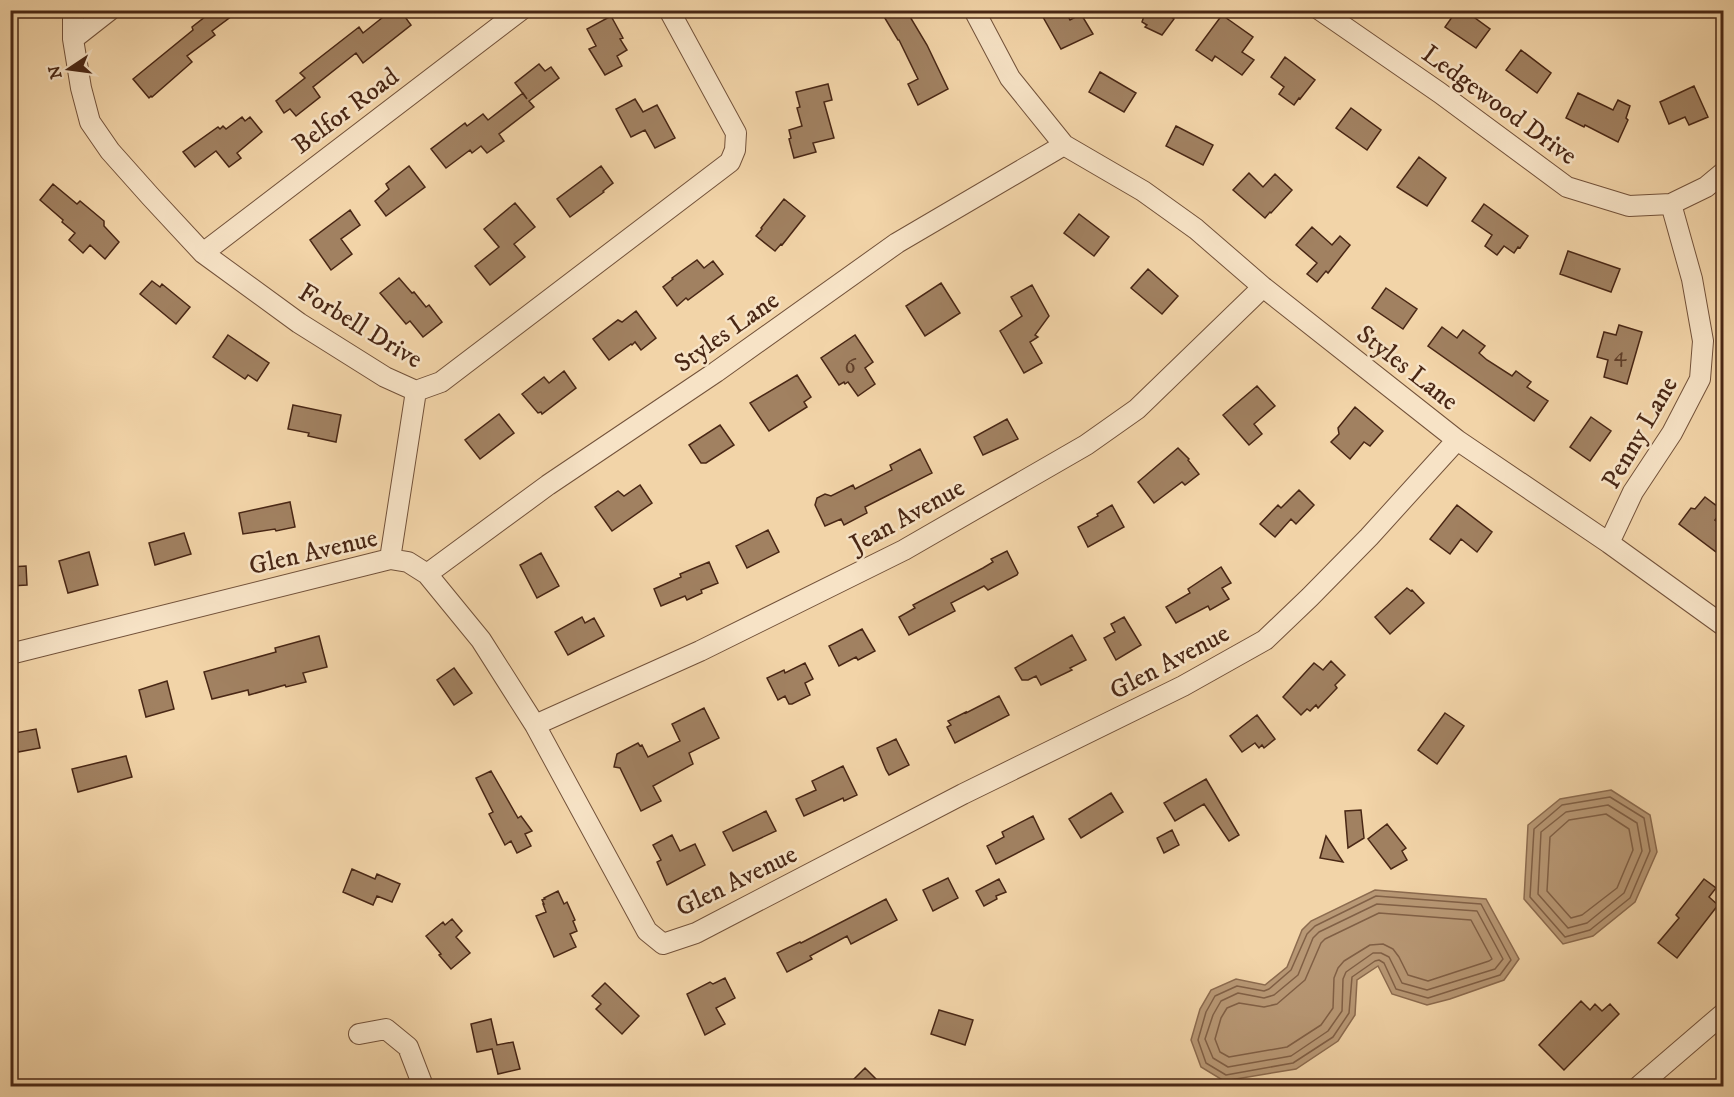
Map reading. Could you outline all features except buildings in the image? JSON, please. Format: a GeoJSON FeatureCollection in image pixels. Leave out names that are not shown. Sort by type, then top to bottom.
{"type":"FeatureCollection","features":[{"type":"Feature","properties":{"kind":"street","name":"Forbell Drive"},"geometry":{"type":"LineString","coordinates":[[73,10],[73,39],[81,88],[90,122],[110,151],[203,253],[300,323],[385,377],[416,391],[441,382],[730,162],[735,150],[736,132],[669,10]]}},
{"type":"Feature","properties":{"kind":"street"},"geometry":{"type":"LineString","coordinates":[[73,39],[110,10]]}},
{"type":"Feature","properties":{"kind":"street","name":"Belfor Road"},"geometry":{"type":"LineString","coordinates":[[203,253],[521,10]]}},
{"type":"Feature","properties":{"kind":"street","name":"Styles Lane"},"geometry":{"type":"LineString","coordinates":[[974,10],[1010,78],[1064,145],[1143,190],[1196,229],[1263,287],[1457,440],[1609,543],[1724,626]]}},
{"type":"Feature","properties":{"kind":"street","name":"Ledgewood Drive"},"geometry":{"type":"LineString","coordinates":[[1320,10],[1440,93],[1567,187],[1629,206],[1671,204],[1706,187],[1724,172]]}},
{"type":"Feature","properties":{"kind":"street","name":"Styles Lane"},"geometry":{"type":"LineString","coordinates":[[427,574],[548,485],[716,372],[897,243],[1064,145]]}},
{"type":"Feature","properties":{"kind":"street","name":"Penny Lane"},"geometry":{"type":"LineString","coordinates":[[1609,543],[1633,492],[1672,433],[1700,379],[1703,340],[1692,279],[1671,204]]}},
{"type":"Feature","properties":{"kind":"street","name":"Jean Avenue"},"geometry":{"type":"LineString","coordinates":[[535,725],[700,651],[904,550],[1086,445],[1137,409],[1263,287]]}},
{"type":"Feature","properties":{"kind":"street"},"geometry":{"type":"LineString","coordinates":[[390,559],[416,391]]}},
{"type":"Feature","properties":{"kind":"street","name":"Glen Avenue"},"geometry":{"type":"LineString","coordinates":[[10,654],[390,559],[408,562],[427,574],[481,640],[535,725],[647,931],[663,944],[696,933],[963,794],[1183,686],[1265,640],[1369,537],[1457,440]]}},
{"type":"Feature","properties":{"kind":"street"},"geometry":{"type":"LineString","coordinates":[[1639,1086],[1724,1012]]}},
{"type":"Feature","properties":{"kind":"street"},"geometry":{"type":"LineString","coordinates":[[359,1034],[386,1029],[408,1047],[423,1086]]}},
{"type":"Feature","properties":{"kind":"water"},"geometry":{"type":"Polygon","coordinates":[[[1611,790],[1650,815],[1657,852],[1635,902],[1593,936],[1563,944],[1524,899],[1528,825],[1560,799],[1611,790]]]}},
{"type":"Feature","properties":{"kind":"water"},"geometry":{"type":"Polygon","coordinates":[[[1375,890],[1486,899],[1519,959],[1504,980],[1427,1005],[1392,994],[1378,966],[1357,980],[1355,1015],[1338,1041],[1296,1069],[1224,1081],[1201,1067],[1191,1040],[1200,1009],[1211,990],[1236,979],[1265,985],[1287,967],[1302,930],[1311,921],[1375,890]]]}}]}
